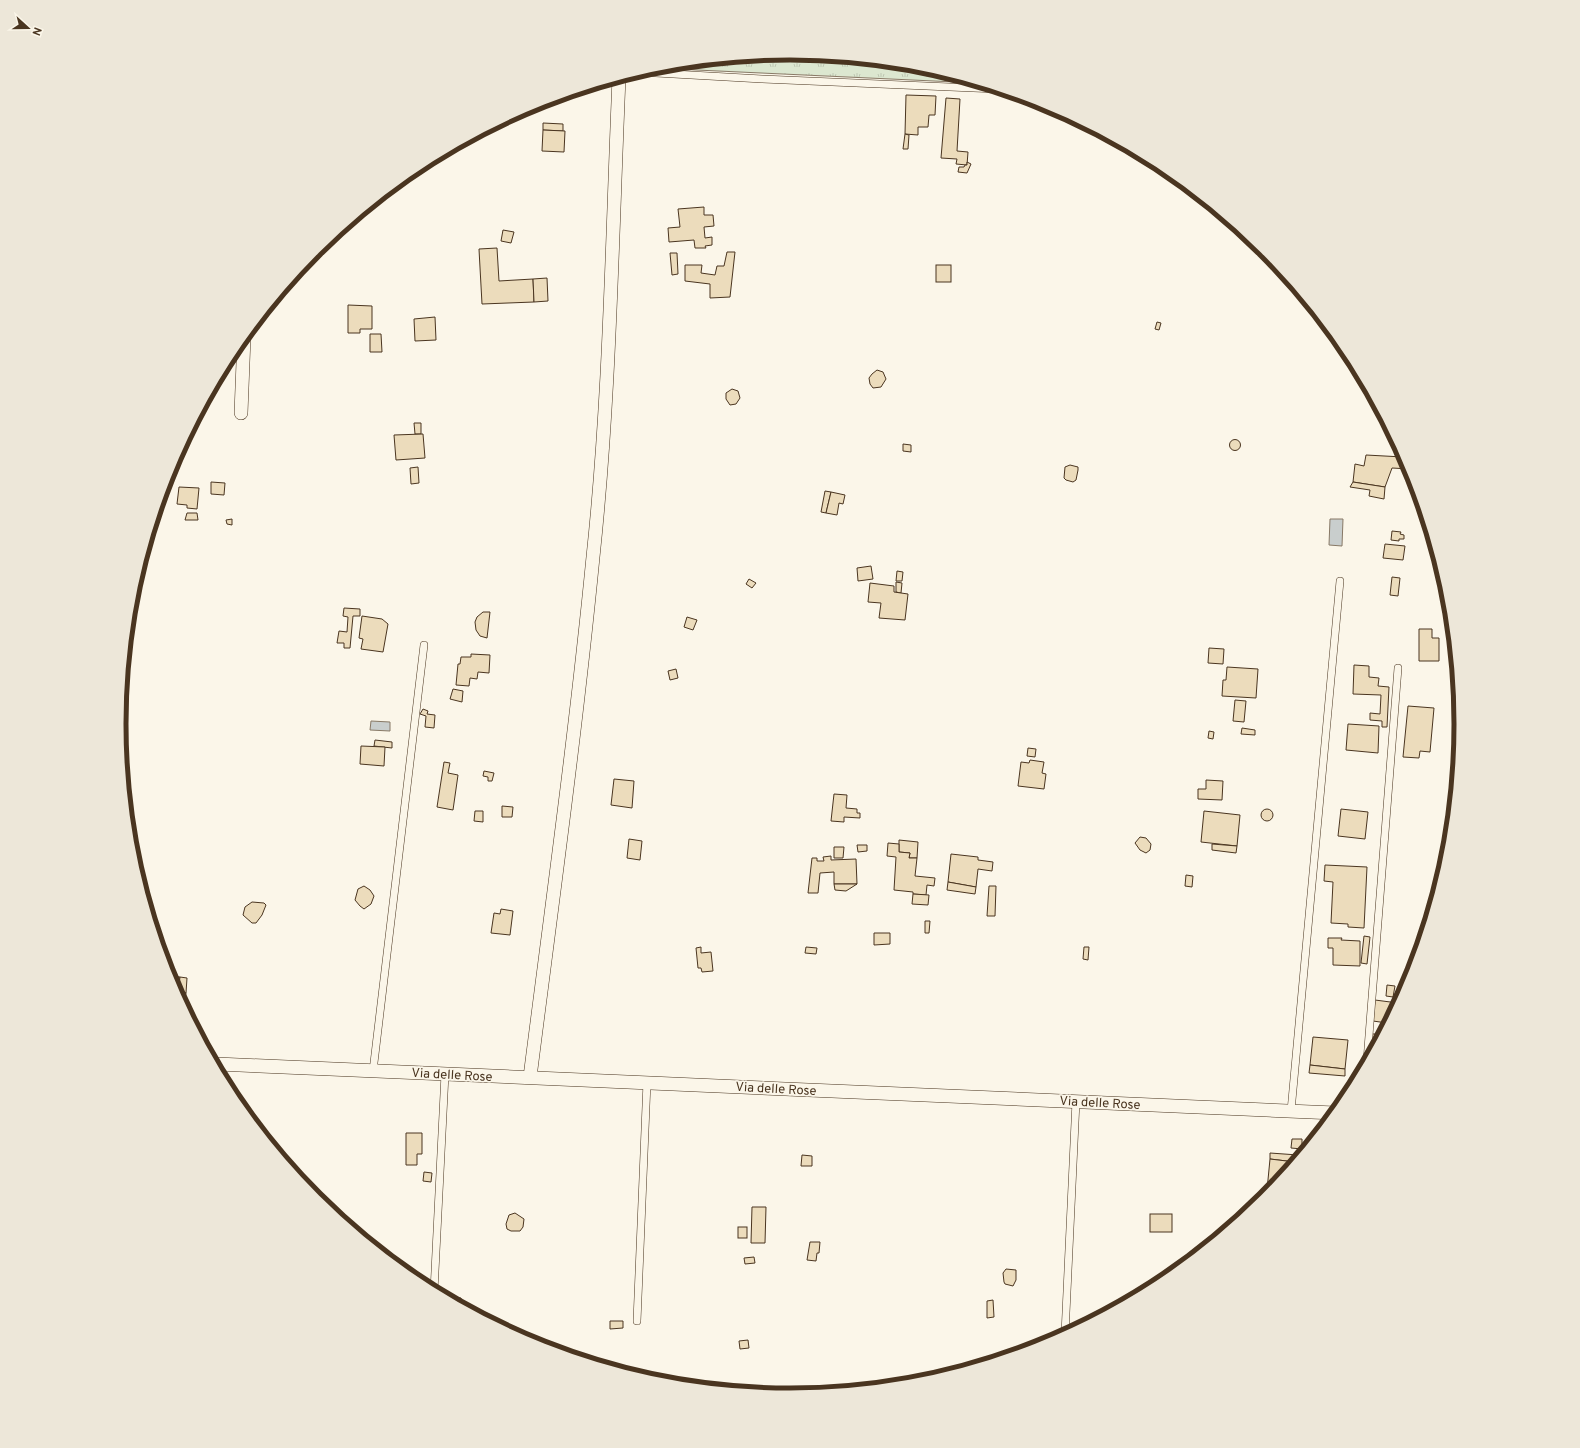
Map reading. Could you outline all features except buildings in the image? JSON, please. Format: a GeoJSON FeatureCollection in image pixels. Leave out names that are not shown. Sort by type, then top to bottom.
{"type":"FeatureCollection","features":[{"type":"Feature","properties":{"kind":"street"},"geometry":{"type":"LineString","coordinates":[[530,1077],[594,556],[604,422],[619,83]]}},
{"type":"Feature","properties":{"kind":"street"},"geometry":{"type":"LineString","coordinates":[[241,413],[244,347]]}},
{"type":"Feature","properties":{"kind":"street","name":"Via delle Rose"},"geometry":{"type":"LineString","coordinates":[[221,1066],[373,1070],[1329,1112]]}},
{"type":"Feature","properties":{"kind":"lane"},"geometry":{"type":"LineString","coordinates":[[659,73],[980,88]]}},
{"type":"Feature","properties":{"kind":"lane"},"geometry":{"type":"LineString","coordinates":[[1291,1111],[1340,581]]}},
{"type":"Feature","properties":{"kind":"lane"},"geometry":{"type":"LineString","coordinates":[[373,1070],[424,645]]}},
{"type":"Feature","properties":{"kind":"lane"},"geometry":{"type":"LineString","coordinates":[[1368,1051],[1398,668]]}},
{"type":"Feature","properties":{"kind":"lane"},"geometry":{"type":"LineString","coordinates":[[434,1284],[445,1074]]}},
{"type":"Feature","properties":{"kind":"lane"},"geometry":{"type":"LineString","coordinates":[[637,1321],[646,1082]]}},
{"type":"Feature","properties":{"kind":"lane"},"geometry":{"type":"LineString","coordinates":[[1065,1328],[1076,1101]]}},
{"type":"Feature","properties":{"kind":"green space"},"geometry":{"type":"Polygon","coordinates":[[[747,61],[833,61],[920,73],[958,82],[682,69],[747,61]]]}},
{"type":"Feature","properties":{"kind":"shaded area"},"geometry":{"type":"Polygon","coordinates":[[[1330,519],[1343,519],[1342,546],[1329,545],[1330,519]]]}},
{"type":"Feature","properties":{"kind":"shaded area"},"geometry":{"type":"Polygon","coordinates":[[[371,721],[390,722],[390,731],[370,730],[371,721]]]}}]}
